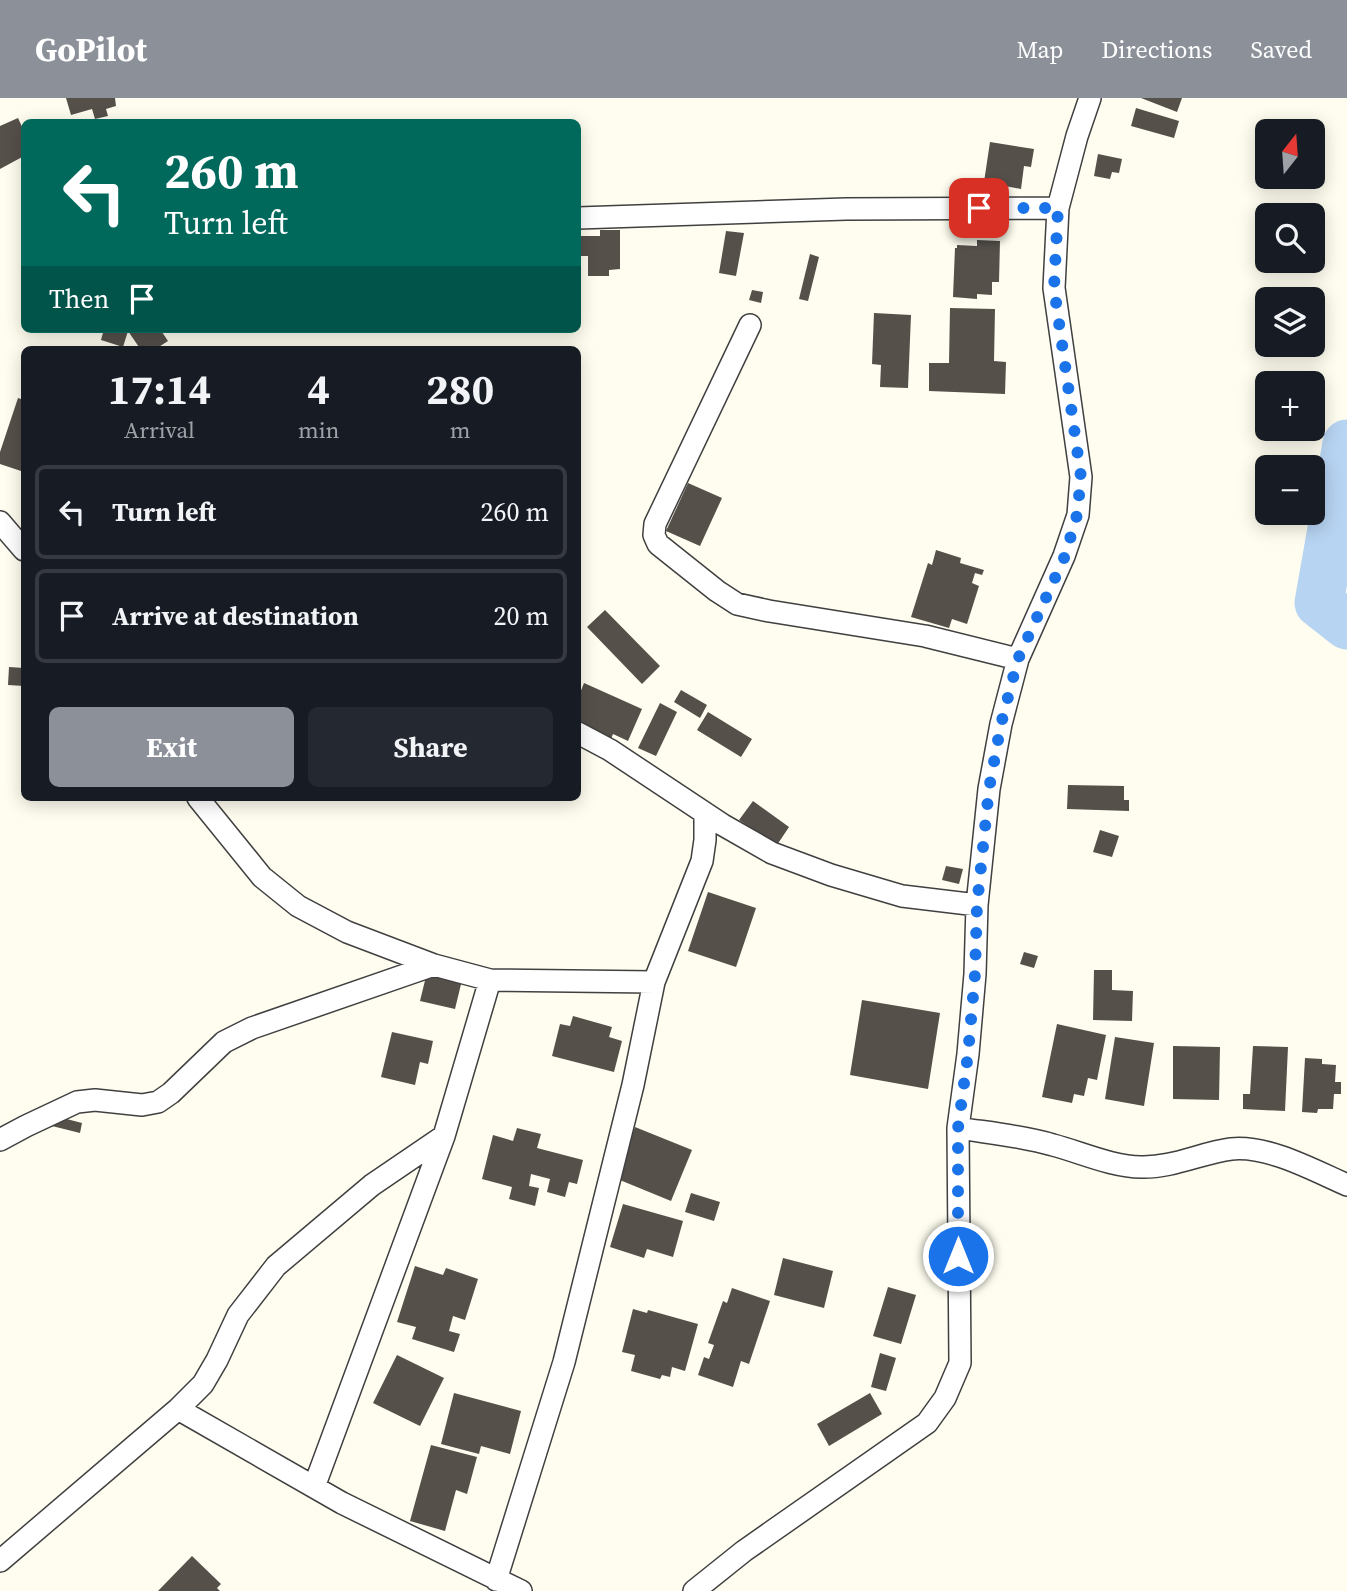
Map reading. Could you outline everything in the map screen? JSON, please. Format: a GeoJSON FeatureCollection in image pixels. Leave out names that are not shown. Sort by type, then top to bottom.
{"type":"FeatureCollection","features":[{"type":"Feature","properties":{"kind":"street"},"geometry":{"type":"LineString","coordinates":[[694,1591],[744,1551],[926,1423],[945,1398],[960,1363],[958,1128],[968,1054],[975,974],[977,905],[989,789],[1001,724],[1018,659],[1065,556],[1077,515],[1080,489],[1081,477],[1054,288],[1058,208],[1090,98]]}},
{"type":"Feature","properties":{"kind":"street"},"geometry":{"type":"LineString","coordinates":[[581,218],[846,209],[1058,208]]}},
{"type":"Feature","properties":{"kind":"street"},"geometry":{"type":"LineString","coordinates":[[750,325],[656,524],[654,535],[658,544],[737,604],[925,636],[1018,659]]}},
{"type":"Feature","properties":{"kind":"street"},"geometry":{"type":"LineString","coordinates":[[0,522],[21,546]]}},
{"type":"Feature","properties":{"kind":"street"},"geometry":{"type":"LineString","coordinates":[[581,735],[610,750],[705,813],[772,853],[831,875],[902,896],[977,905]]}},
{"type":"Feature","properties":{"kind":"street"},"geometry":{"type":"LineString","coordinates":[[200,801],[262,877],[298,906],[347,932],[434,965],[490,980],[654,982]]}},
{"type":"Feature","properties":{"kind":"street"},"geometry":{"type":"LineString","coordinates":[[496,1580],[564,1362],[633,1085],[654,982],[702,861],[705,813]]}},
{"type":"Feature","properties":{"kind":"street"},"geometry":{"type":"LineString","coordinates":[[0,1140],[77,1102],[95,1100],[142,1105],[158,1102],[224,1042],[252,1028],[434,965]]}},
{"type":"Feature","properties":{"kind":"street"},"geometry":{"type":"LineString","coordinates":[[314,1487],[444,1136],[490,980]]}},
{"type":"Feature","properties":{"kind":"street"},"geometry":{"type":"LineString","coordinates":[[958,1128],[1050,1144],[1116,1163],[1141,1167],[1232,1149],[1268,1152],[1347,1185]]}},
{"type":"Feature","properties":{"kind":"street"},"geometry":{"type":"LineString","coordinates":[[0,1561],[178,1409],[203,1384],[237,1315],[276,1266],[372,1185],[444,1136]]}},
{"type":"Feature","properties":{"kind":"street"},"geometry":{"type":"LineString","coordinates":[[178,1409],[342,1503],[522,1591]]}},
{"type":"Feature","properties":{"kind":"building"},"geometry":{"type":"Polygon","coordinates":[[[66,98],[115,98],[116,106],[106,109],[108,116],[95,119],[92,109],[71,115],[66,98]]]}},
{"type":"Feature","properties":{"kind":"building"},"geometry":{"type":"Polygon","coordinates":[[[1141,98],[1182,98],[1177,112],[1141,98]]]}},
{"type":"Feature","properties":{"kind":"building"},"geometry":{"type":"Polygon","coordinates":[[[1136,108],[1179,121],[1174,138],[1131,126],[1136,108]]]}},
{"type":"Feature","properties":{"kind":"building"},"geometry":{"type":"Polygon","coordinates":[[[18,118],[21,124],[21,158],[0,169],[0,126],[18,118]]]}},
{"type":"Feature","properties":{"kind":"building"},"geometry":{"type":"Polygon","coordinates":[[[990,142],[1034,149],[1031,167],[1024,166],[1021,189],[984,182],[990,142]]]}},
{"type":"Feature","properties":{"kind":"building"},"geometry":{"type":"Polygon","coordinates":[[[1098,154],[1122,159],[1119,173],[1112,172],[1110,179],[1094,176],[1098,154]]]}},
{"type":"Feature","properties":{"kind":"building"},"geometry":{"type":"Polygon","coordinates":[[[600,230],[620,230],[620,269],[609,270],[609,276],[588,276],[588,256],[581,256],[581,236],[600,236],[600,230]]]}},
{"type":"Feature","properties":{"kind":"building"},"geometry":{"type":"Polygon","coordinates":[[[726,231],[744,233],[736,276],[719,273],[726,231]]]}},
{"type":"Feature","properties":{"kind":"building"},"geometry":{"type":"Polygon","coordinates":[[[977,240],[1000,241],[999,282],[992,282],[992,295],[977,294],[977,299],[953,297],[955,248],[957,245],[977,246],[977,240]]]}},
{"type":"Feature","properties":{"kind":"building"},"geometry":{"type":"Polygon","coordinates":[[[810,254],[819,257],[808,301],[799,299],[810,254]]]}},
{"type":"Feature","properties":{"kind":"building"},"geometry":{"type":"Polygon","coordinates":[[[752,290],[763,292],[761,303],[749,300],[752,290]]]}},
{"type":"Feature","properties":{"kind":"building"},"geometry":{"type":"Polygon","coordinates":[[[950,308],[995,309],[994,361],[1006,362],[1005,394],[929,391],[929,363],[949,363],[950,308]]]}},
{"type":"Feature","properties":{"kind":"building"},"geometry":{"type":"Polygon","coordinates":[[[874,313],[911,315],[908,388],[880,387],[881,365],[872,364],[874,313]]]}},
{"type":"Feature","properties":{"kind":"building"},"geometry":{"type":"Polygon","coordinates":[[[103,333],[127,333],[123,346],[101,340],[103,333]]]}},
{"type":"Feature","properties":{"kind":"building"},"geometry":{"type":"Polygon","coordinates":[[[129,333],[163,333],[168,341],[160,346],[138,346],[129,333]]]}},
{"type":"Feature","properties":{"kind":"building"},"geometry":{"type":"Polygon","coordinates":[[[18,398],[21,399],[21,471],[0,464],[0,452],[18,398]]]}},
{"type":"Feature","properties":{"kind":"building"},"geometry":{"type":"Polygon","coordinates":[[[688,483],[722,498],[700,546],[666,531],[688,483]]]}},
{"type":"Feature","properties":{"kind":"building"},"geometry":{"type":"Polygon","coordinates":[[[936,550],[961,558],[960,563],[984,570],[982,575],[975,573],[972,583],[979,586],[967,624],[952,619],[949,628],[911,617],[928,563],[932,565],[936,550]]]}},
{"type":"Feature","properties":{"kind":"building"},"geometry":{"type":"Polygon","coordinates":[[[605,610],[660,666],[642,684],[587,627],[605,610]]]}},
{"type":"Feature","properties":{"kind":"building"},"geometry":{"type":"Polygon","coordinates":[[[9,667],[21,668],[21,686],[8,685],[9,667]]]}},
{"type":"Feature","properties":{"kind":"building"},"geometry":{"type":"Polygon","coordinates":[[[584,683],[642,709],[628,741],[613,734],[611,739],[581,725],[581,690],[584,683]]]}},
{"type":"Feature","properties":{"kind":"building"},"geometry":{"type":"Polygon","coordinates":[[[681,690],[707,705],[700,718],[674,702],[681,690]]]}},
{"type":"Feature","properties":{"kind":"building"},"geometry":{"type":"Polygon","coordinates":[[[660,703],[677,712],[656,756],[638,748],[660,703]]]}},
{"type":"Feature","properties":{"kind":"building"},"geometry":{"type":"Polygon","coordinates":[[[708,712],[752,739],[741,757],[697,730],[708,712]]]}},
{"type":"Feature","properties":{"kind":"building"},"geometry":{"type":"Polygon","coordinates":[[[1068,785],[1124,786],[1124,800],[1129,800],[1129,811],[1067,809],[1068,785]]]}},
{"type":"Feature","properties":{"kind":"building"},"geometry":{"type":"Polygon","coordinates":[[[753,801],[789,827],[777,845],[739,820],[753,801]]]}},
{"type":"Feature","properties":{"kind":"building"},"geometry":{"type":"Polygon","coordinates":[[[1100,830],[1119,836],[1112,857],[1093,852],[1100,830]]]}},
{"type":"Feature","properties":{"kind":"building"},"geometry":{"type":"Polygon","coordinates":[[[946,866],[963,869],[959,884],[942,880],[946,866]]]}},
{"type":"Feature","properties":{"kind":"building"},"geometry":{"type":"Polygon","coordinates":[[[708,892],[756,908],[736,967],[688,951],[708,892]]]}},
{"type":"Feature","properties":{"kind":"building"},"geometry":{"type":"Polygon","coordinates":[[[1024,952],[1038,956],[1034,968],[1020,964],[1024,952]]]}},
{"type":"Feature","properties":{"kind":"building"},"geometry":{"type":"Polygon","coordinates":[[[428,968],[463,976],[455,1009],[420,1001],[428,968]]]}},
{"type":"Feature","properties":{"kind":"building"},"geometry":{"type":"Polygon","coordinates":[[[1094,970],[1112,970],[1112,990],[1133,991],[1132,1021],[1093,1020],[1094,970]]]}},
{"type":"Feature","properties":{"kind":"building"},"geometry":{"type":"Polygon","coordinates":[[[862,1000],[940,1013],[928,1089],[850,1075],[862,1000]]]}},
{"type":"Feature","properties":{"kind":"building"},"geometry":{"type":"Polygon","coordinates":[[[573,1016],[612,1027],[609,1037],[622,1041],[614,1072],[552,1056],[560,1024],[570,1026],[573,1016]]]}},
{"type":"Feature","properties":{"kind":"building"},"geometry":{"type":"Polygon","coordinates":[[[1057,1024],[1106,1035],[1097,1080],[1088,1078],[1084,1096],[1074,1094],[1072,1103],[1042,1097],[1057,1024]]]}},
{"type":"Feature","properties":{"kind":"building"},"geometry":{"type":"Polygon","coordinates":[[[392,1032],[433,1041],[428,1064],[420,1062],[415,1085],[381,1077],[392,1032]]]}},
{"type":"Feature","properties":{"kind":"building"},"geometry":{"type":"Polygon","coordinates":[[[1115,1037],[1154,1043],[1144,1106],[1105,1099],[1115,1037]]]}},
{"type":"Feature","properties":{"kind":"building"},"geometry":{"type":"Polygon","coordinates":[[[1173,1046],[1220,1047],[1219,1100],[1173,1099],[1173,1046]]]}},
{"type":"Feature","properties":{"kind":"building"},"geometry":{"type":"Polygon","coordinates":[[[1253,1046],[1288,1047],[1285,1111],[1243,1109],[1243,1094],[1250,1094],[1253,1046]]]}},
{"type":"Feature","properties":{"kind":"building"},"geometry":{"type":"Polygon","coordinates":[[[1305,1058],[1322,1059],[1322,1064],[1336,1065],[1335,1082],[1341,1082],[1341,1094],[1334,1094],[1333,1109],[1318,1109],[1317,1113],[1302,1112],[1305,1058]]]}},
{"type":"Feature","properties":{"kind":"building"},"geometry":{"type":"Polygon","coordinates":[[[55,1116],[82,1123],[80,1133],[52,1126],[55,1116]]]}},
{"type":"Feature","properties":{"kind":"building"},"geometry":{"type":"Polygon","coordinates":[[[635,1127],[692,1150],[671,1201],[615,1178],[635,1127]]]}},
{"type":"Feature","properties":{"kind":"building"},"geometry":{"type":"Polygon","coordinates":[[[517,1128],[541,1134],[537,1148],[583,1160],[577,1184],[569,1182],[565,1197],[547,1192],[550,1179],[531,1174],[529,1186],[539,1188],[535,1206],[509,1199],[512,1187],[482,1179],[493,1135],[513,1141],[517,1128]]]}},
{"type":"Feature","properties":{"kind":"building"},"geometry":{"type":"Polygon","coordinates":[[[691,1193],[720,1202],[714,1221],[685,1212],[691,1193]]]}},
{"type":"Feature","properties":{"kind":"building"},"geometry":{"type":"Polygon","coordinates":[[[623,1204],[683,1221],[673,1257],[647,1249],[644,1258],[610,1247],[623,1204]]]}},
{"type":"Feature","properties":{"kind":"building"},"geometry":{"type":"Polygon","coordinates":[[[783,1258],[833,1271],[824,1308],[774,1295],[783,1258]]]}},
{"type":"Feature","properties":{"kind":"building"},"geometry":{"type":"Polygon","coordinates":[[[415,1266],[443,1275],[446,1268],[478,1279],[465,1320],[453,1316],[449,1331],[460,1334],[454,1352],[412,1339],[416,1327],[397,1322],[415,1266]]]}},
{"type":"Feature","properties":{"kind":"building"},"geometry":{"type":"Polygon","coordinates":[[[888,1287],[916,1295],[901,1344],[873,1336],[888,1287]]]}},
{"type":"Feature","properties":{"kind":"building"},"geometry":{"type":"Polygon","coordinates":[[[732,1288],[770,1301],[749,1364],[741,1361],[733,1387],[698,1375],[704,1357],[709,1359],[714,1345],[708,1343],[723,1301],[727,1303],[732,1288]]]}},
{"type":"Feature","properties":{"kind":"building"},"geometry":{"type":"Polygon","coordinates":[[[633,1309],[647,1313],[648,1310],[698,1324],[685,1371],[672,1367],[670,1377],[662,1375],[660,1379],[631,1371],[635,1355],[622,1352],[633,1309]]]}},
{"type":"Feature","properties":{"kind":"building"},"geometry":{"type":"Polygon","coordinates":[[[880,1353],[896,1358],[886,1391],[871,1387],[880,1353]]]}},
{"type":"Feature","properties":{"kind":"building"},"geometry":{"type":"Polygon","coordinates":[[[397,1355],[444,1378],[420,1426],[373,1403],[397,1355]]]}},
{"type":"Feature","properties":{"kind":"building"},"geometry":{"type":"Polygon","coordinates":[[[454,1393],[521,1411],[510,1454],[481,1446],[479,1454],[441,1444],[454,1393]]]}},
{"type":"Feature","properties":{"kind":"building"},"geometry":{"type":"Polygon","coordinates":[[[870,1393],[882,1414],[829,1446],[817,1424],[870,1393]]]}},
{"type":"Feature","properties":{"kind":"building"},"geometry":{"type":"Polygon","coordinates":[[[431,1445],[477,1457],[467,1494],[456,1490],[445,1531],[410,1521],[431,1445]]]}},
{"type":"Feature","properties":{"kind":"building"},"geometry":{"type":"Polygon","coordinates":[[[192,1556],[221,1584],[217,1588],[220,1591],[158,1591],[192,1556]]]}},
{"type":"Feature","properties":{"kind":"waterway"},"geometry":{"type":"LineString","coordinates":[[1347,444],[1319,603],[1347,625]]}},
{"type":"Feature","properties":{"kind":"route"},"geometry":{"type":"LineString","coordinates":[[958,1256],[958,1128],[968,1054],[975,974],[977,905],[989,789],[1001,724],[1018,659],[1065,556],[1077,515],[1081,477],[1054,288],[1058,208],[979,208]]}}]}
